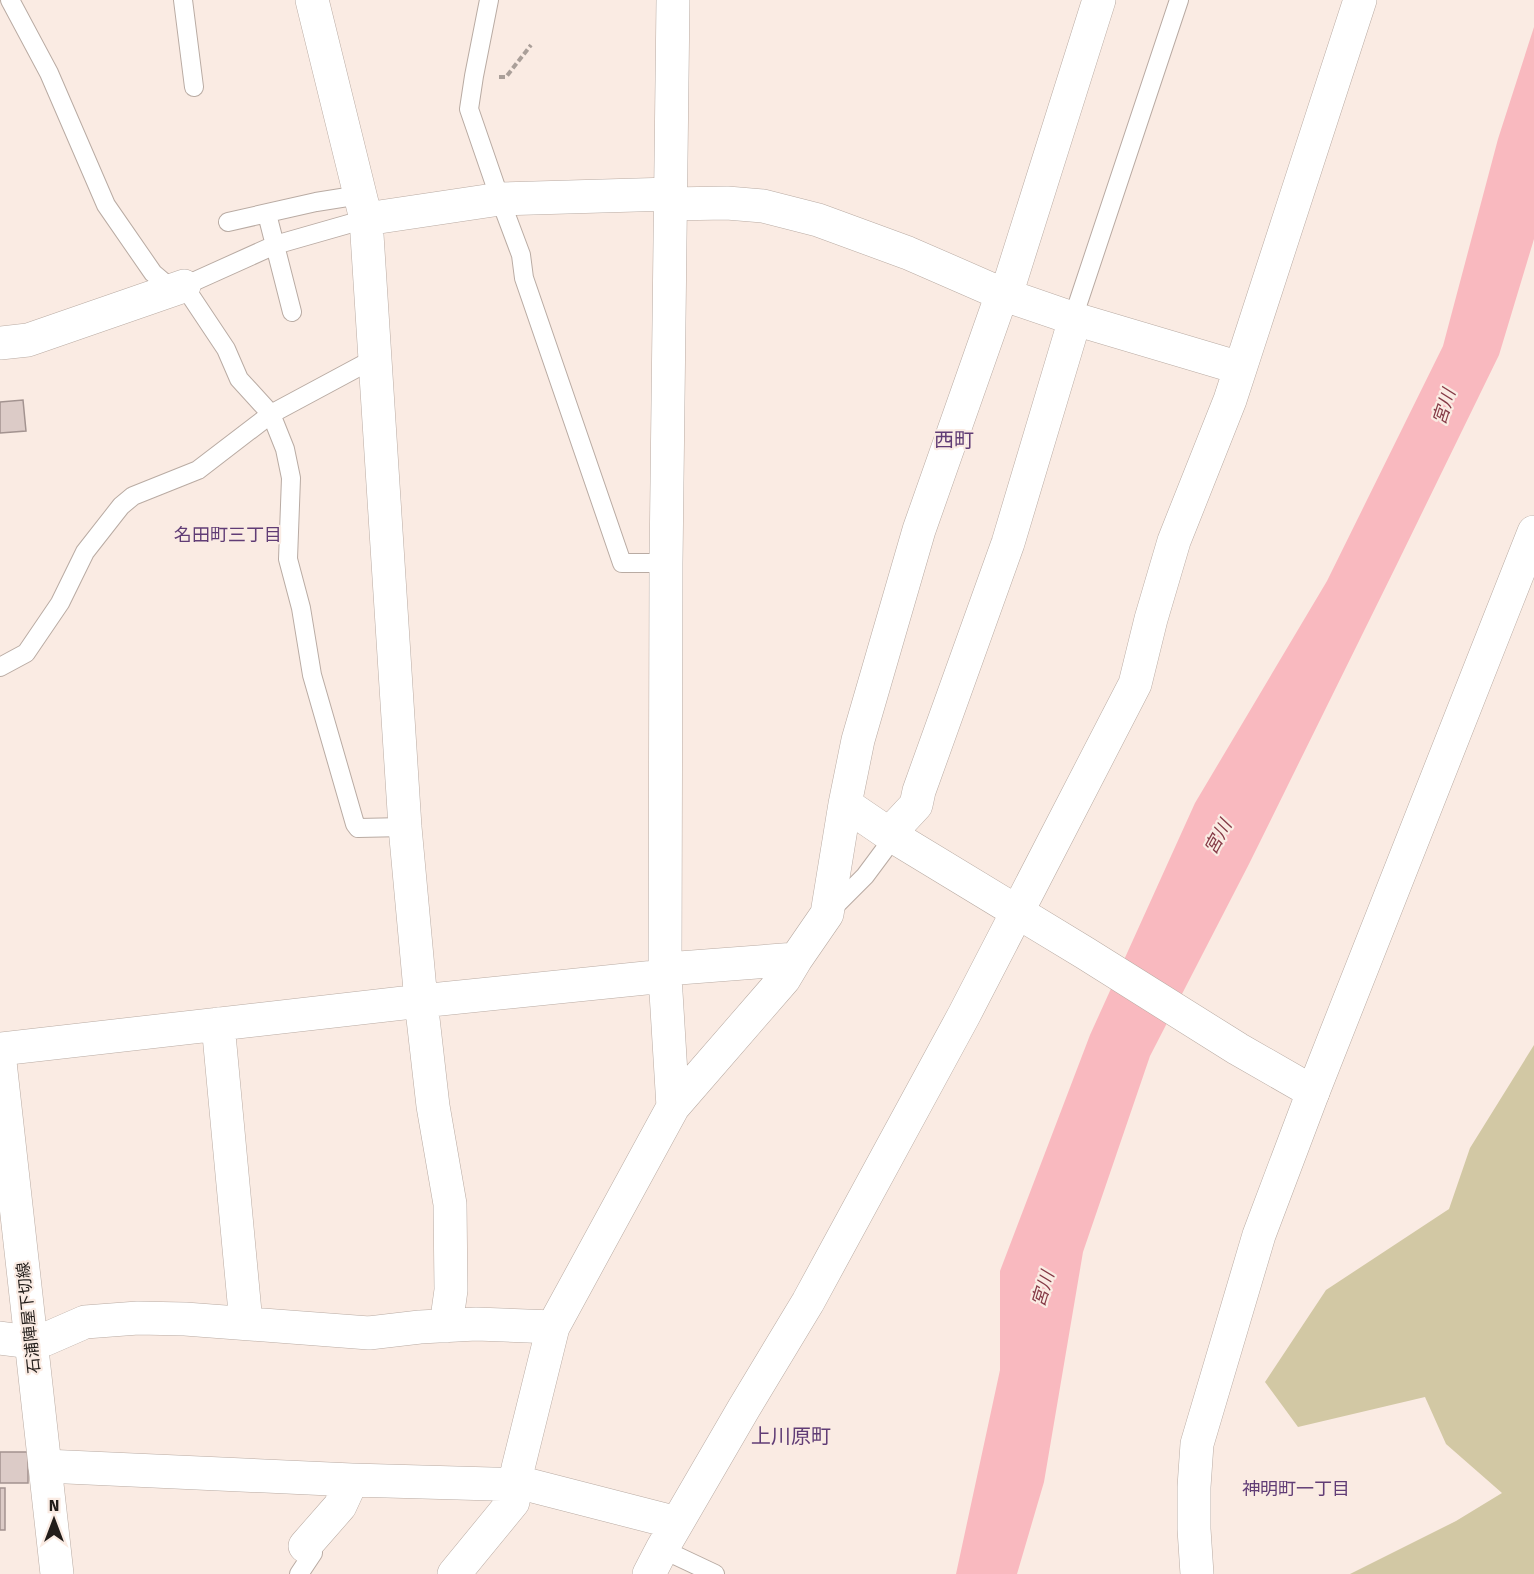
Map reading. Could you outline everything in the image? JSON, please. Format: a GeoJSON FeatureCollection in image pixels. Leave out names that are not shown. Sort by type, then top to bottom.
{"type":"FeatureCollection","features":[{"type":"Feature","properties":{"kind":"street"},"geometry":{"type":"LineString","coordinates":[[312,0],[363,207],[405,827],[420,1001],[433,1106],[450,1204],[451,1290],[446,1326]]}},
{"type":"Feature","properties":{"kind":"street"},"geometry":{"type":"LineString","coordinates":[[673,0],[666,563],[665,972],[673,1107]]}},
{"type":"Feature","properties":{"kind":"street"},"geometry":{"type":"LineString","coordinates":[[454,1574],[513,1502],[518,1468],[553,1327],[673,1107],[784,978],[827,914],[858,740],[919,530],[1004,294],[1099,0]]}},
{"type":"Feature","properties":{"kind":"street"},"geometry":{"type":"LineString","coordinates":[[45,1466],[352,1480],[529,1485],[663,1549],[808,1302],[964,1015],[1135,684],[1174,541],[1230,400],[1360,0]]}},
{"type":"Feature","properties":{"kind":"street"},"geometry":{"type":"LineString","coordinates":[[363,207],[500,199],[671,199],[763,206],[818,220],[908,253],[1004,294],[1074,318],[1240,368]]}},
{"type":"Feature","properties":{"kind":"street"},"geometry":{"type":"LineString","coordinates":[[0,343],[28,340],[178,288]]}},
{"type":"Feature","properties":{"kind":"street"},"geometry":{"type":"LineString","coordinates":[[892,835],[916,805],[922,781],[1008,543],[1074,318]]}},
{"type":"Feature","properties":{"kind":"street"},"geometry":{"type":"LineString","coordinates":[[1197,1574],[1194,1487],[1197,1444],[1259,1235],[1313,1092],[1534,532]]}},
{"type":"Feature","properties":{"kind":"street"},"geometry":{"type":"LineString","coordinates":[[845,804],[1238,1049],[1313,1092]]}},
{"type":"Feature","properties":{"kind":"street"},"geometry":{"type":"LineString","coordinates":[[0,1048],[796,959]]}},
{"type":"Feature","properties":{"kind":"street"},"geometry":{"type":"LineString","coordinates":[[218,1024],[246,1323]]}},
{"type":"Feature","properties":{"kind":"street","name":"石浦陣屋下切線"},"geometry":{"type":"LineString","coordinates":[[0,1062],[15,1340],[45,1466],[57,1574]]}},
{"type":"Feature","properties":{"kind":"street"},"geometry":{"type":"LineString","coordinates":[[15,1340],[46,1339],[85,1322],[138,1318],[246,1323],[369,1333],[476,1324],[553,1327]]}},
{"type":"Feature","properties":{"kind":"street"},"geometry":{"type":"LineString","coordinates":[[302,1560],[340,1506],[352,1480]]}},
{"type":"Feature","properties":{"kind":"lane"},"geometry":{"type":"LineString","coordinates":[[10,0],[50,73],[106,205],[153,273],[178,288],[225,349],[239,379],[271,414],[285,449],[291,478],[288,559],[301,608],[312,675],[355,824],[358,828],[405,827]]}},
{"type":"Feature","properties":{"kind":"lane"},"geometry":{"type":"LineString","coordinates":[[183,0],[194,87]]}},
{"type":"Feature","properties":{"kind":"lane"},"geometry":{"type":"LineString","coordinates":[[489,0],[469,109],[521,255],[524,278],[622,563],[666,563]]}},
{"type":"Feature","properties":{"kind":"lane"},"geometry":{"type":"LineString","coordinates":[[1074,318],[1179,0]]}},
{"type":"Feature","properties":{"kind":"lane"},"geometry":{"type":"LineString","coordinates":[[228,222],[316,202],[363,207]]}},
{"type":"Feature","properties":{"kind":"lane"},"geometry":{"type":"LineString","coordinates":[[178,288],[363,207]]}},
{"type":"Feature","properties":{"kind":"lane"},"geometry":{"type":"LineString","coordinates":[[267,214],[292,312]]}},
{"type":"Feature","properties":{"kind":"lane"},"geometry":{"type":"LineString","coordinates":[[0,667],[26,653],[60,603],[85,552],[121,506],[134,496],[198,470],[271,414],[375,360]]}},
{"type":"Feature","properties":{"kind":"lane"},"geometry":{"type":"LineString","coordinates":[[827,914],[865,876],[892,835]]}},
{"type":"Feature","properties":{"kind":"lane"},"geometry":{"type":"LineString","coordinates":[[663,1549],[715,1574]]}},
{"type":"Feature","properties":{"kind":"path"},"geometry":{"type":"LineString","coordinates":[[474,76],[506,77],[531,45]]}},
{"type":"Feature","properties":{"kind":"shaded area"},"geometry":{"type":"Polygon","coordinates":[[[1534,1045],[1534,1574],[1350,1574],[1456,1521],[1502,1493],[1446,1444],[1425,1397],[1298,1427],[1265,1382],[1326,1290],[1449,1209],[1470,1148],[1534,1045]]]}},
{"type":"Feature","properties":{"kind":"water","name":"宮川"},"geometry":{"type":"Polygon","coordinates":[[[1534,27],[1534,239],[1499,355],[1249,864],[1150,1056],[1083,1252],[1044,1482],[1017,1574],[956,1574],[1000,1370],[1000,1271],[1090,1035],[1195,803],[1327,581],[1443,346],[1498,139],[1534,27]]]}},
{"type":"Feature","properties":{"kind":"building"},"geometry":{"type":"Polygon","coordinates":[[[23,400],[26,431],[0,433],[0,402],[23,400]]]}},
{"type":"Feature","properties":{"kind":"building"},"geometry":{"type":"Polygon","coordinates":[[[0,1452],[28,1452],[28,1483],[0,1483],[0,1452]]]}},
{"type":"Feature","properties":{"kind":"building"},"geometry":{"type":"Polygon","coordinates":[[[0,1488],[5,1488],[5,1530],[0,1530],[0,1488]]]}},
{"type":"Feature","properties":{"kind":"district","name":"西町"},"geometry":{"type":"Point","coordinates":[954,440]}},
{"type":"Feature","properties":{"kind":"district","name":"名田町三丁目"},"geometry":{"type":"Point","coordinates":[228,535]}},
{"type":"Feature","properties":{"kind":"district","name":"上川原町"},"geometry":{"type":"Point","coordinates":[791,1436]}},
{"type":"Feature","properties":{"kind":"district","name":"神明町一丁目"},"geometry":{"type":"Point","coordinates":[1296,1489]}}]}
